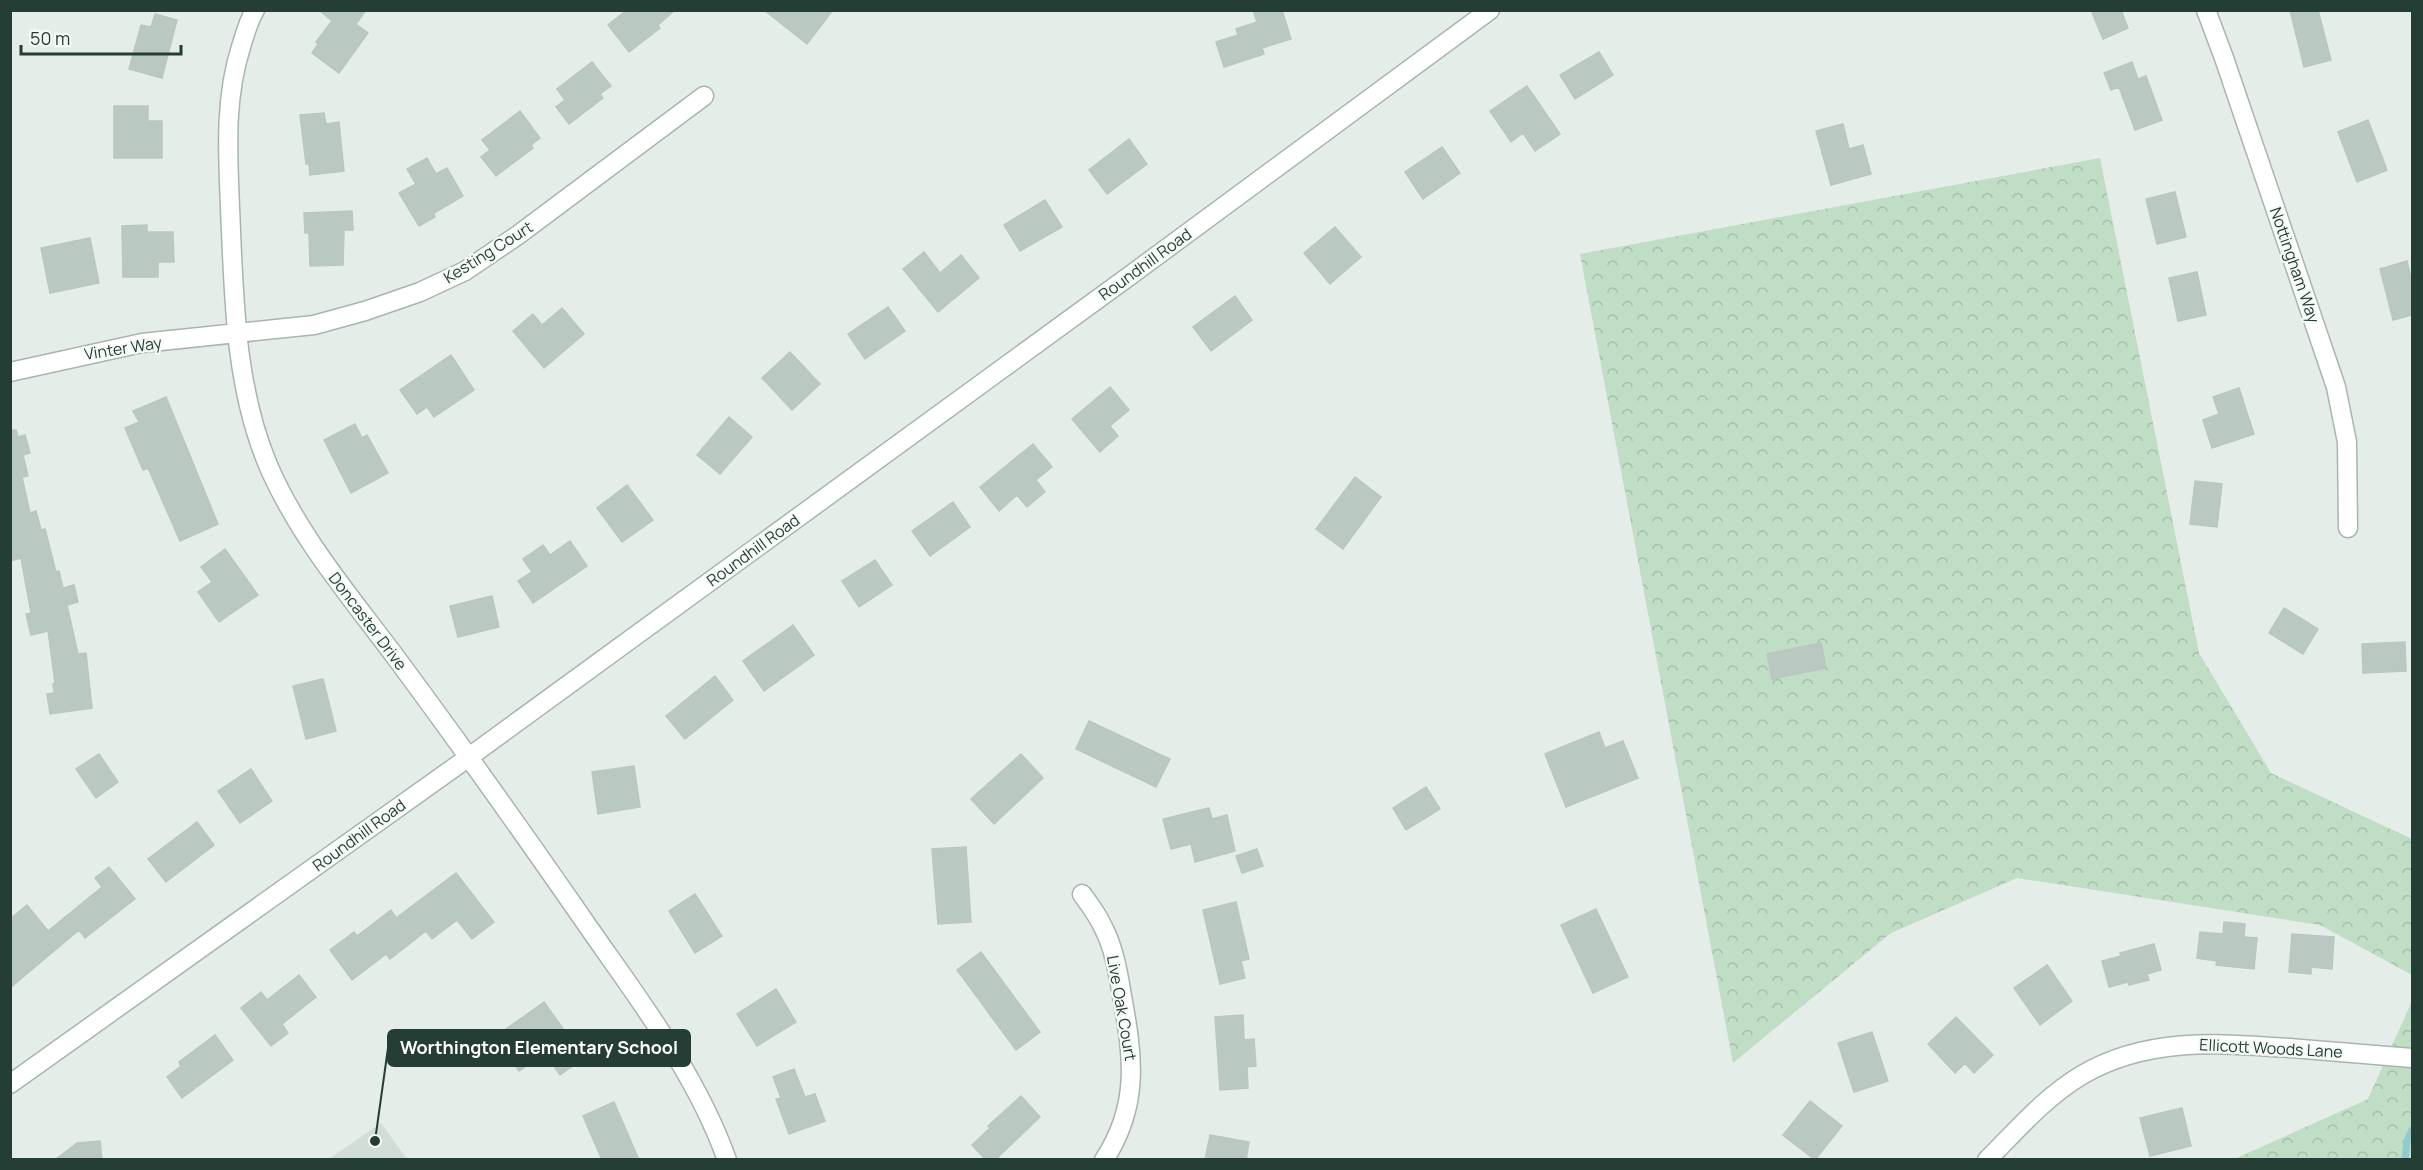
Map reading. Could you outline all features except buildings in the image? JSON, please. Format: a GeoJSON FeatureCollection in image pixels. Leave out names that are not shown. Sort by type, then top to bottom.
{"type":"FeatureCollection","features":[{"type":"Feature","properties":{"kind":"street","name":"Doncaster Drive"},"geometry":{"type":"LineString","coordinates":[[255,10],[250,18],[234,69],[227,125],[237,334],[249,407],[268,465],[291,509],[325,562],[469,757],[650,1014],[688,1074],[727,1160]]}},
{"type":"Feature","properties":{"kind":"street","name":"Roundhill Road"},"geometry":{"type":"LineString","coordinates":[[10,1084],[469,757],[1490,10]]}},
{"type":"Feature","properties":{"kind":"street","name":"Nottingham Way"},"geometry":{"type":"LineString","coordinates":[[2205,10],[2244,114],[2336,387],[2347,442],[2348,528]]}},
{"type":"Feature","properties":{"kind":"street","name":"Kesting Court"},"geometry":{"type":"LineString","coordinates":[[237,334],[315,325],[355,314],[420,292],[465,271],[518,236],[704,96]]}},
{"type":"Feature","properties":{"kind":"street","name":"Vinter Way"},"geometry":{"type":"LineString","coordinates":[[10,372],[142,343],[237,334]]}},
{"type":"Feature","properties":{"kind":"street","name":"Live Oak Court"},"geometry":{"type":"LineString","coordinates":[[1082,894],[1102,925],[1113,951],[1131,1041],[1132,1078],[1127,1114],[1104,1160]]}},
{"type":"Feature","properties":{"kind":"street","name":"Ellicott Woods Lane"},"geometry":{"type":"LineString","coordinates":[[1987,1160],[2054,1094],[2082,1075],[2115,1059],[2148,1049],[2184,1043],[2224,1043],[2412,1058]]}},
{"type":"Feature","properties":{"kind":"shaded area"},"geometry":{"type":"Polygon","coordinates":[[[381,1123],[407,1159],[329,1159],[381,1123]]]}},
{"type":"Feature","properties":{"kind":"green space"},"geometry":{"type":"Polygon","coordinates":[[[2100,158],[2199,653],[2271,773],[2412,839],[2412,975],[2320,925],[2017,878],[1891,933],[1733,1063],[1580,254],[2100,158]]]}},
{"type":"Feature","properties":{"kind":"green space"},"geometry":{"type":"Polygon","coordinates":[[[2412,1001],[2412,1159],[2232,1160],[2368,1099],[2412,1001]]]}},
{"type":"Feature","properties":{"kind":"waterway"},"geometry":{"type":"LineString","coordinates":[[2405,1160],[2407,1141],[2412,1130]]}},
{"type":"Feature","properties":{"kind":"place","name":"Worthington Elementary School"},"geometry":{"type":"Point","coordinates":[375,1141]}}]}
